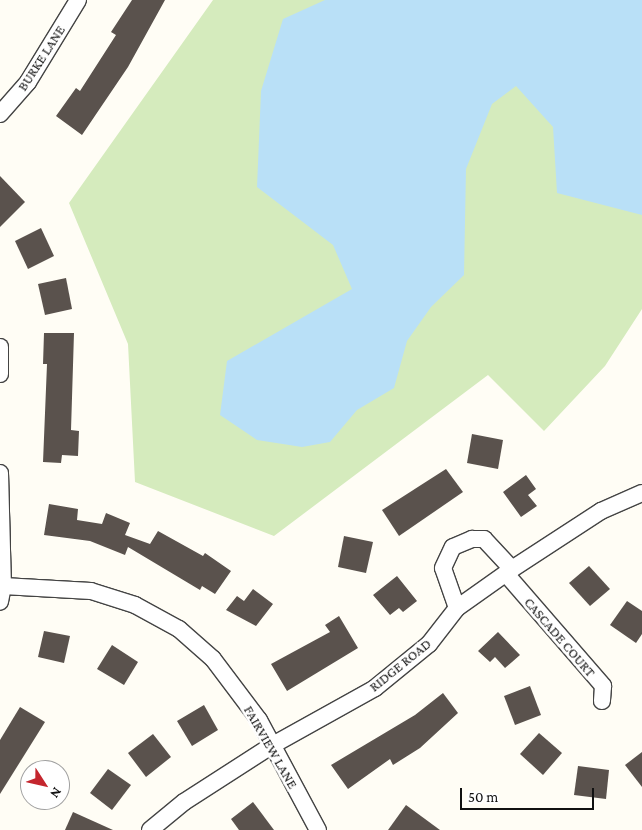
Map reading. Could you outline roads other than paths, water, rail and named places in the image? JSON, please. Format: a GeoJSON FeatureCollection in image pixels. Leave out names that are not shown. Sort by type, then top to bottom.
{"type":"FeatureCollection","features":[{"type":"Feature","properties":{"kind":"street","name":"BURKE LANE"},"geometry":{"type":"LineString","coordinates":[[0,114],[28,82],[78,0]]}},
{"type":"Feature","properties":{"kind":"street"},"geometry":{"type":"LineString","coordinates":[[0,348],[0,374]]}},
{"type":"Feature","properties":{"kind":"street"},"geometry":{"type":"LineString","coordinates":[[0,473],[4,586],[0,602]]}},
{"type":"Feature","properties":{"kind":"street","name":"RIDGE ROAD"},"geometry":{"type":"LineString","coordinates":[[150,830],[184,802],[271,746],[375,688],[430,644],[457,608],[601,511],[642,493]]}},
{"type":"Feature","properties":{"kind":"street","name":"CASCADE COURT"},"geometry":{"type":"LineString","coordinates":[[457,608],[443,568],[453,547],[472,539],[484,539],[603,686],[602,701]]}},
{"type":"Feature","properties":{"kind":"street","name":"FAIRVIEW LANE"},"geometry":{"type":"LineString","coordinates":[[4,586],[91,591],[135,605],[179,629],[213,659],[259,720],[271,746],[318,830]]}},
{"type":"Feature","properties":{"kind":"water"},"geometry":{"type":"Polygon","coordinates":[[[325,0],[642,0],[642,215],[557,193],[553,127],[516,86],[492,104],[466,169],[464,275],[431,307],[407,341],[394,388],[357,410],[330,442],[302,447],[257,440],[220,415],[227,361],[352,289],[333,245],[257,187],[261,91],[283,19],[325,0]]]}}]}
